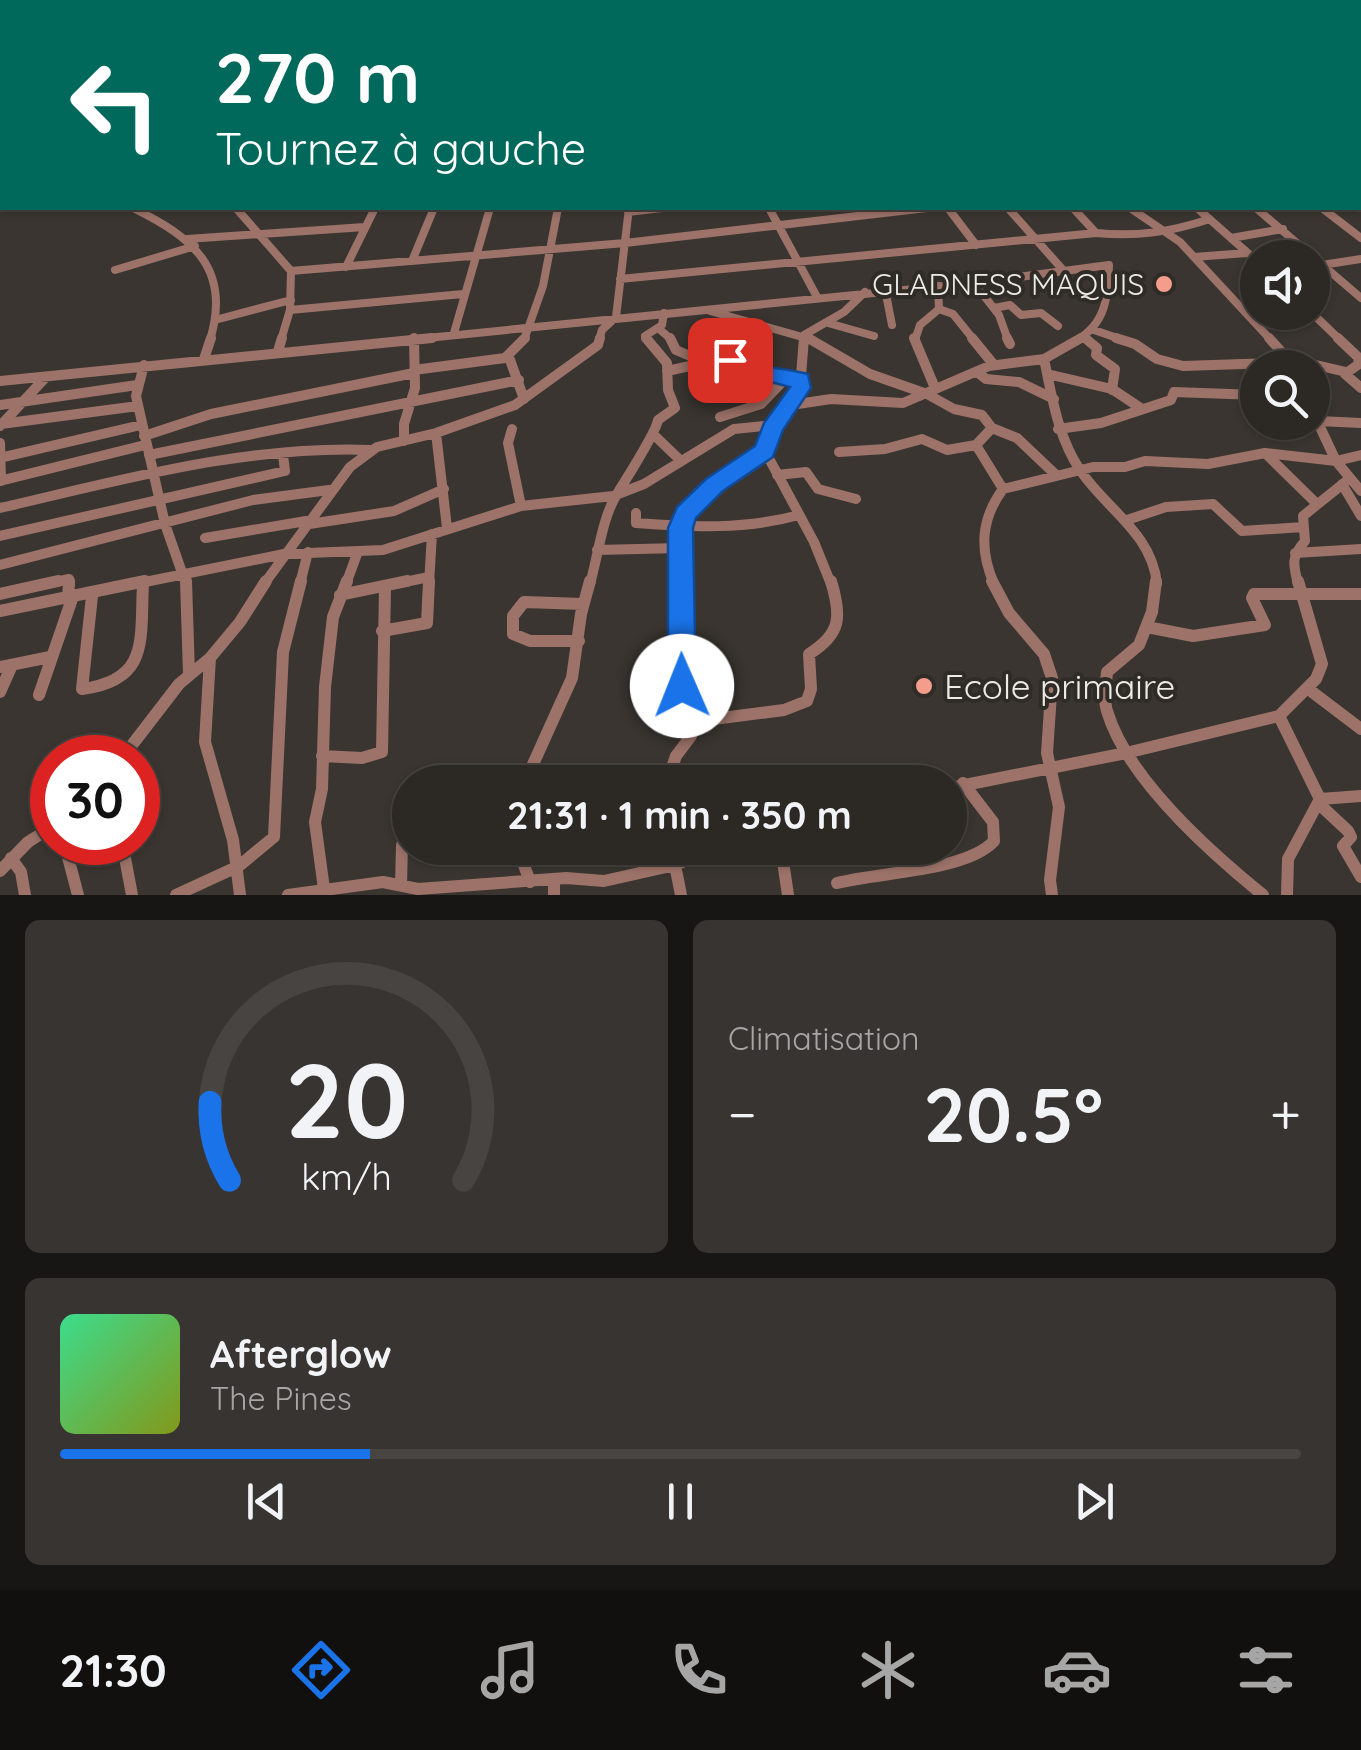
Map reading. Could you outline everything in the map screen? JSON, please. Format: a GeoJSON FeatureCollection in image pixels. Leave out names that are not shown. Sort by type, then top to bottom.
{"type":"FeatureCollection","features":[{"type":"Feature","properties":{"kind":"street"},"geometry":{"type":"LineString","coordinates":[[137,210],[191,242],[212,270],[219,295],[204,359]]}},
{"type":"Feature","properties":{"kind":"street"},"geometry":{"type":"LineString","coordinates":[[238,210],[290,271],[290,305],[278,351]]}},
{"type":"Feature","properties":{"kind":"street"},"geometry":{"type":"LineString","coordinates":[[346,268],[374,210]]}},
{"type":"Feature","properties":{"kind":"street"},"geometry":{"type":"LineString","coordinates":[[412,261],[433,210]]}},
{"type":"Feature","properties":{"kind":"street"},"geometry":{"type":"LineString","coordinates":[[454,333],[489,210]]}},
{"type":"Feature","properties":{"kind":"street"},"geometry":{"type":"LineString","coordinates":[[0,443],[0,481],[145,440],[212,414],[414,371],[509,357],[518,350],[531,327],[558,210]]}},
{"type":"Feature","properties":{"kind":"street"},"geometry":{"type":"LineString","coordinates":[[0,508],[226,458],[322,448],[372,450],[506,410],[598,345],[602,330],[616,317],[629,210]]}},
{"type":"Feature","properties":{"kind":"street"},"geometry":{"type":"LineString","coordinates":[[770,210],[817,296]]}},
{"type":"Feature","properties":{"kind":"street"},"geometry":{"type":"LineString","coordinates":[[290,271],[624,243],[910,210]]}},
{"type":"Feature","properties":{"kind":"street"},"geometry":{"type":"LineString","coordinates":[[950,210],[976,245]]}},
{"type":"Feature","properties":{"kind":"street"},"geometry":{"type":"LineString","coordinates":[[1010,210],[1063,270]]}},
{"type":"Feature","properties":{"kind":"street"},"geometry":{"type":"LineString","coordinates":[[1075,210],[1096,233]]}},
{"type":"Feature","properties":{"kind":"street"},"geometry":{"type":"LineString","coordinates":[[1133,210],[1194,257],[1277,350]]}},
{"type":"Feature","properties":{"kind":"street"},"geometry":{"type":"LineString","coordinates":[[1199,210],[1240,246]]}},
{"type":"Feature","properties":{"kind":"street"},"geometry":{"type":"LineString","coordinates":[[1258,210],[1295,240]]}},
{"type":"Feature","properties":{"kind":"street"},"geometry":{"type":"LineString","coordinates":[[1325,210],[1361,238]]}},
{"type":"Feature","properties":{"kind":"street"},"geometry":{"type":"LineString","coordinates":[[620,280],[1096,233],[1166,233],[1210,219]]}},
{"type":"Feature","properties":{"kind":"street"},"geometry":{"type":"LineString","coordinates":[[1343,224],[1361,221]]}},
{"type":"Feature","properties":{"kind":"street"},"geometry":{"type":"LineString","coordinates":[[115,270],[191,242],[366,227]]}},
{"type":"Feature","properties":{"kind":"street"},"geometry":{"type":"LineString","coordinates":[[1231,238],[1282,229]]}},
{"type":"Feature","properties":{"kind":"street"},"geometry":{"type":"LineString","coordinates":[[1194,257],[1240,254]]}},
{"type":"Feature","properties":{"kind":"street"},"geometry":{"type":"LineString","coordinates":[[1330,263],[1361,259]]}},
{"type":"Feature","properties":{"kind":"street"},"geometry":{"type":"LineString","coordinates":[[0,380],[974,283],[1110,266],[1108,299],[1089,334],[1044,359],[994,365],[898,404],[830,399],[791,405]]}},
{"type":"Feature","properties":{"kind":"street"},"geometry":{"type":"LineString","coordinates":[[1330,271],[1361,298]]}},
{"type":"Feature","properties":{"kind":"street"},"geometry":{"type":"LineString","coordinates":[[974,283],[994,308],[1010,344]]}},
{"type":"Feature","properties":{"kind":"street"},"geometry":{"type":"LineString","coordinates":[[938,286],[939,309]]}},
{"type":"Feature","properties":{"kind":"street"},"geometry":{"type":"LineString","coordinates":[[885,289],[892,325]]}},
{"type":"Feature","properties":{"kind":"street"},"geometry":{"type":"LineString","coordinates":[[804,336],[865,292]]}},
{"type":"Feature","properties":{"kind":"street"},"geometry":{"type":"LineString","coordinates":[[214,320],[290,305],[463,294]]}},
{"type":"Feature","properties":{"kind":"street"},"geometry":{"type":"LineString","coordinates":[[994,308],[1008,305],[1021,315],[1041,313],[1058,326]]}},
{"type":"Feature","properties":{"kind":"street"},"geometry":{"type":"LineString","coordinates":[[700,308],[804,336],[870,374],[931,391],[954,410],[982,415],[992,428],[1018,438],[1056,475]]}},
{"type":"Feature","properties":{"kind":"street"},"geometry":{"type":"LineString","coordinates":[[939,309],[953,314],[994,365]]}},
{"type":"Feature","properties":{"kind":"street"},"geometry":{"type":"LineString","coordinates":[[931,391],[914,338],[920,326],[939,309]]}},
{"type":"Feature","properties":{"kind":"street"},"geometry":{"type":"LineString","coordinates":[[533,765],[565,698],[577,662],[583,604],[614,496],[623,489],[626,473],[654,435],[658,420],[675,408],[663,356],[645,336],[666,321],[664,313]]}},
{"type":"Feature","properties":{"kind":"street"},"geometry":{"type":"LineString","coordinates":[[667,371],[690,366],[702,358],[726,314]]}},
{"type":"Feature","properties":{"kind":"street"},"geometry":{"type":"LineString","coordinates":[[828,322],[874,336]]}},
{"type":"Feature","properties":{"kind":"street"},"geometry":{"type":"LineString","coordinates":[[658,328],[671,338],[676,350],[702,358],[728,359],[742,375],[757,371],[784,380],[801,378]]}},
{"type":"Feature","properties":{"kind":"street"},"geometry":{"type":"LineString","coordinates":[[1330,330],[1360,357],[1359,364],[1346,372],[1330,368]]}},
{"type":"Feature","properties":{"kind":"street"},"geometry":{"type":"LineString","coordinates":[[1089,334],[1135,344],[1157,360],[1184,366],[1240,366]]}},
{"type":"Feature","properties":{"kind":"street"},"geometry":{"type":"LineString","coordinates":[[1089,334],[1097,348],[1096,356],[1115,369],[1112,390]]}},
{"type":"Feature","properties":{"kind":"street"},"geometry":{"type":"LineString","coordinates":[[673,765],[691,736],[682,695],[680,528],[689,507],[765,451],[801,378],[804,336]]}},
{"type":"Feature","properties":{"kind":"street"},"geometry":{"type":"LineString","coordinates":[[404,441],[404,424],[412,403],[414,338]]}},
{"type":"Feature","properties":{"kind":"street"},"geometry":{"type":"LineString","coordinates":[[509,357],[524,398]]}},
{"type":"Feature","properties":{"kind":"street"},"geometry":{"type":"LineString","coordinates":[[1044,359],[1058,428],[1079,470],[1127,520],[1154,563],[1158,580],[1158,594],[1134,652],[1107,672],[1106,708],[1126,753],[1195,830],[1264,895]]}},
{"type":"Feature","properties":{"kind":"street"},"geometry":{"type":"LineString","coordinates":[[144,366],[138,385],[138,406],[165,524],[186,574],[185,639],[190,674]]}},
{"type":"Feature","properties":{"kind":"street"},"geometry":{"type":"LineString","coordinates":[[976,372],[986,379],[1009,377],[1022,381],[1040,396],[1054,399]]}},
{"type":"Feature","properties":{"kind":"street"},"geometry":{"type":"LineString","coordinates":[[1346,372],[1361,388]]}},
{"type":"Feature","properties":{"kind":"street"},"geometry":{"type":"LineString","coordinates":[[1047,374],[1112,390],[1135,400],[1142,409]]}},
{"type":"Feature","properties":{"kind":"street"},"geometry":{"type":"LineString","coordinates":[[0,425],[46,376]]}},
{"type":"Feature","properties":{"kind":"street"},"geometry":{"type":"LineString","coordinates":[[2,457],[412,403],[444,393],[519,380]]}},
{"type":"Feature","properties":{"kind":"street"},"geometry":{"type":"LineString","coordinates":[[720,417],[761,404],[784,380]]}},
{"type":"Feature","properties":{"kind":"street"},"geometry":{"type":"LineString","coordinates":[[0,404],[138,385]]}},
{"type":"Feature","properties":{"kind":"street"},"geometry":{"type":"LineString","coordinates":[[1058,428],[1084,428],[1171,400],[1174,392],[1240,394]]}},
{"type":"Feature","properties":{"kind":"street"},"geometry":{"type":"LineString","coordinates":[[0,425],[138,406]]}},
{"type":"Feature","properties":{"kind":"street"},"geometry":{"type":"LineString","coordinates":[[1330,420],[1361,422]]}},
{"type":"Feature","properties":{"kind":"street"},"geometry":{"type":"LineString","coordinates":[[0,611],[92,596],[283,554],[357,554],[521,506],[614,496],[655,480],[712,438],[761,424],[775,425]]}},
{"type":"Feature","properties":{"kind":"street"},"geometry":{"type":"LineString","coordinates":[[839,452],[885,449],[922,439],[947,450],[976,445],[992,428]]}},
{"type":"Feature","properties":{"kind":"street"},"geometry":{"type":"LineString","coordinates":[[512,430],[508,442],[521,506]]}},
{"type":"Feature","properties":{"kind":"street"},"geometry":{"type":"LineString","coordinates":[[436,434],[447,528]]}},
{"type":"Feature","properties":{"kind":"street"},"geometry":{"type":"LineString","coordinates":[[654,435],[679,459]]}},
{"type":"Feature","properties":{"kind":"street"},"geometry":{"type":"LineString","coordinates":[[1325,440],[1361,516]]}},
{"type":"Feature","properties":{"kind":"street"},"geometry":{"type":"LineString","coordinates":[[976,445],[1002,489]]}},
{"type":"Feature","properties":{"kind":"street"},"geometry":{"type":"LineString","coordinates":[[141,735],[190,674],[210,658],[240,622],[329,490],[372,450]]}},
{"type":"Feature","properties":{"kind":"street"},"geometry":{"type":"LineString","coordinates":[[714,719],[790,710],[810,698],[807,658],[811,651],[827,643],[836,624],[834,596],[818,544],[765,451]]}},
{"type":"Feature","properties":{"kind":"street"},"geometry":{"type":"LineString","coordinates":[[1264,452],[1316,503]]}},
{"type":"Feature","properties":{"kind":"street"},"geometry":{"type":"LineString","coordinates":[[1052,895],[1050,880],[1059,806],[1048,766],[1050,668],[1034,639],[1015,621],[997,591],[983,541],[984,518],[1002,489],[1079,470],[1127,467],[1146,461],[1208,464],[1264,452],[1336,461],[1361,455]]}},
{"type":"Feature","properties":{"kind":"street"},"geometry":{"type":"LineString","coordinates":[[283,454],[290,492]]}},
{"type":"Feature","properties":{"kind":"street"},"geometry":{"type":"LineString","coordinates":[[0,536],[285,471]]}},
{"type":"Feature","properties":{"kind":"street"},"geometry":{"type":"LineString","coordinates":[[777,475],[806,472],[818,489],[856,500]]}},
{"type":"Feature","properties":{"kind":"street"},"geometry":{"type":"LineString","coordinates":[[967,784],[1126,753],[1279,716],[1322,664],[1292,562],[1294,553],[1306,541],[1303,516],[1346,482]]}},
{"type":"Feature","properties":{"kind":"street"},"geometry":{"type":"LineString","coordinates":[[1346,482],[1361,491]]}},
{"type":"Feature","properties":{"kind":"street"},"geometry":{"type":"LineString","coordinates":[[204,538],[394,511],[444,488]]}},
{"type":"Feature","properties":{"kind":"street"},"geometry":{"type":"LineString","coordinates":[[0,565],[290,492],[329,490]]}},
{"type":"Feature","properties":{"kind":"street"},"geometry":{"type":"LineString","coordinates":[[1127,520],[1166,508],[1213,504],[1242,531],[1303,527]]}},
{"type":"Feature","properties":{"kind":"street"},"geometry":{"type":"LineString","coordinates":[[636,512],[636,523],[680,528],[749,527],[799,515]]}},
{"type":"Feature","properties":{"kind":"street"},"geometry":{"type":"LineString","coordinates":[[382,631],[427,623],[432,534]]}},
{"type":"Feature","properties":{"kind":"street"},"geometry":{"type":"LineString","coordinates":[[597,550],[680,548]]}},
{"type":"Feature","properties":{"kind":"street"},"geometry":{"type":"LineString","coordinates":[[1294,553],[1361,549]]}},
{"type":"Feature","properties":{"kind":"street"},"geometry":{"type":"LineString","coordinates":[[176,895],[239,866],[274,837],[282,652],[308,552]]}},
{"type":"Feature","properties":{"kind":"street"},"geometry":{"type":"LineString","coordinates":[[324,889],[315,822],[322,792],[332,624],[357,554]]}},
{"type":"Feature","properties":{"kind":"street"},"geometry":{"type":"LineString","coordinates":[[340,595],[429,577]]}},
{"type":"Feature","properties":{"kind":"street"},"geometry":{"type":"LineString","coordinates":[[0,594],[69,579],[70,599],[40,695]]}},
{"type":"Feature","properties":{"kind":"street"},"geometry":{"type":"LineString","coordinates":[[92,596],[82,689],[118,682],[132,671],[141,640],[143,584]]}},
{"type":"Feature","properties":{"kind":"street"},"geometry":{"type":"LineString","coordinates":[[322,756],[362,758],[381,753],[385,588]]}},
{"type":"Feature","properties":{"kind":"street"},"geometry":{"type":"LineString","coordinates":[[1147,627],[1174,638],[1189,639],[1264,625],[1252,596],[1361,594]]}},
{"type":"Feature","properties":{"kind":"street"},"geometry":{"type":"LineString","coordinates":[[579,641],[530,641],[512,634],[512,622],[516,609],[524,602],[583,604]]}},
{"type":"Feature","properties":{"kind":"street"},"geometry":{"type":"LineString","coordinates":[[0,692],[6,666],[50,657]]}},
{"type":"Feature","properties":{"kind":"street"},"geometry":{"type":"LineString","coordinates":[[210,658],[213,672],[207,692],[204,736],[239,866],[240,895]]}},
{"type":"Feature","properties":{"kind":"street"},"geometry":{"type":"LineString","coordinates":[[1306,688],[1361,729]]}},
{"type":"Feature","properties":{"kind":"street"},"geometry":{"type":"LineString","coordinates":[[1279,716],[1319,801],[1348,831],[1351,837],[1343,846],[1361,877]]}},
{"type":"Feature","properties":{"kind":"street"},"geometry":{"type":"LineString","coordinates":[[1319,801],[1361,796]]}},
{"type":"Feature","properties":{"kind":"street"},"geometry":{"type":"LineString","coordinates":[[967,798],[995,828],[996,838],[991,847],[967,858]]}},
{"type":"Feature","properties":{"kind":"street"},"geometry":{"type":"LineString","coordinates":[[1286,895],[1288,859],[1319,801]]}},
{"type":"Feature","properties":{"kind":"street"},"geometry":{"type":"LineString","coordinates":[[0,872],[30,844]]}},
{"type":"Feature","properties":{"kind":"street"},"geometry":{"type":"LineString","coordinates":[[11,858],[21,872],[25,895]]}},
{"type":"Feature","properties":{"kind":"street"},"geometry":{"type":"LineString","coordinates":[[70,865],[78,895]]}},
{"type":"Feature","properties":{"kind":"street"},"geometry":{"type":"LineString","coordinates":[[126,865],[132,895]]}},
{"type":"Feature","properties":{"kind":"street"},"geometry":{"type":"LineString","coordinates":[[524,865],[530,882]]}},
{"type":"Feature","properties":{"kind":"street"},"geometry":{"type":"LineString","coordinates":[[288,895],[324,889],[500,890],[530,882],[554,887],[604,881],[675,865],[680,895]]}},
{"type":"Feature","properties":{"kind":"street"},"geometry":{"type":"LineString","coordinates":[[784,865],[788,895]]}},
{"type":"Feature","properties":{"kind":"street"},"geometry":{"type":"LineString","coordinates":[[837,883],[881,872],[944,865]]}},
{"type":"Feature","properties":{"kind":"place","name":"GLADNESS MAQUIS"},"geometry":{"type":"Point","coordinates":[1164,284]}},
{"type":"Feature","properties":{"kind":"place","name":"Ecole primaire"},"geometry":{"type":"Point","coordinates":[924,686]}},
{"type":"Feature","properties":{"kind":"route"},"geometry":{"type":"LineString","coordinates":[[682,686],[680,528],[689,507],[765,451],[772,429],[800,388],[801,378],[784,380],[757,371],[742,375],[730,360]]}}]}
